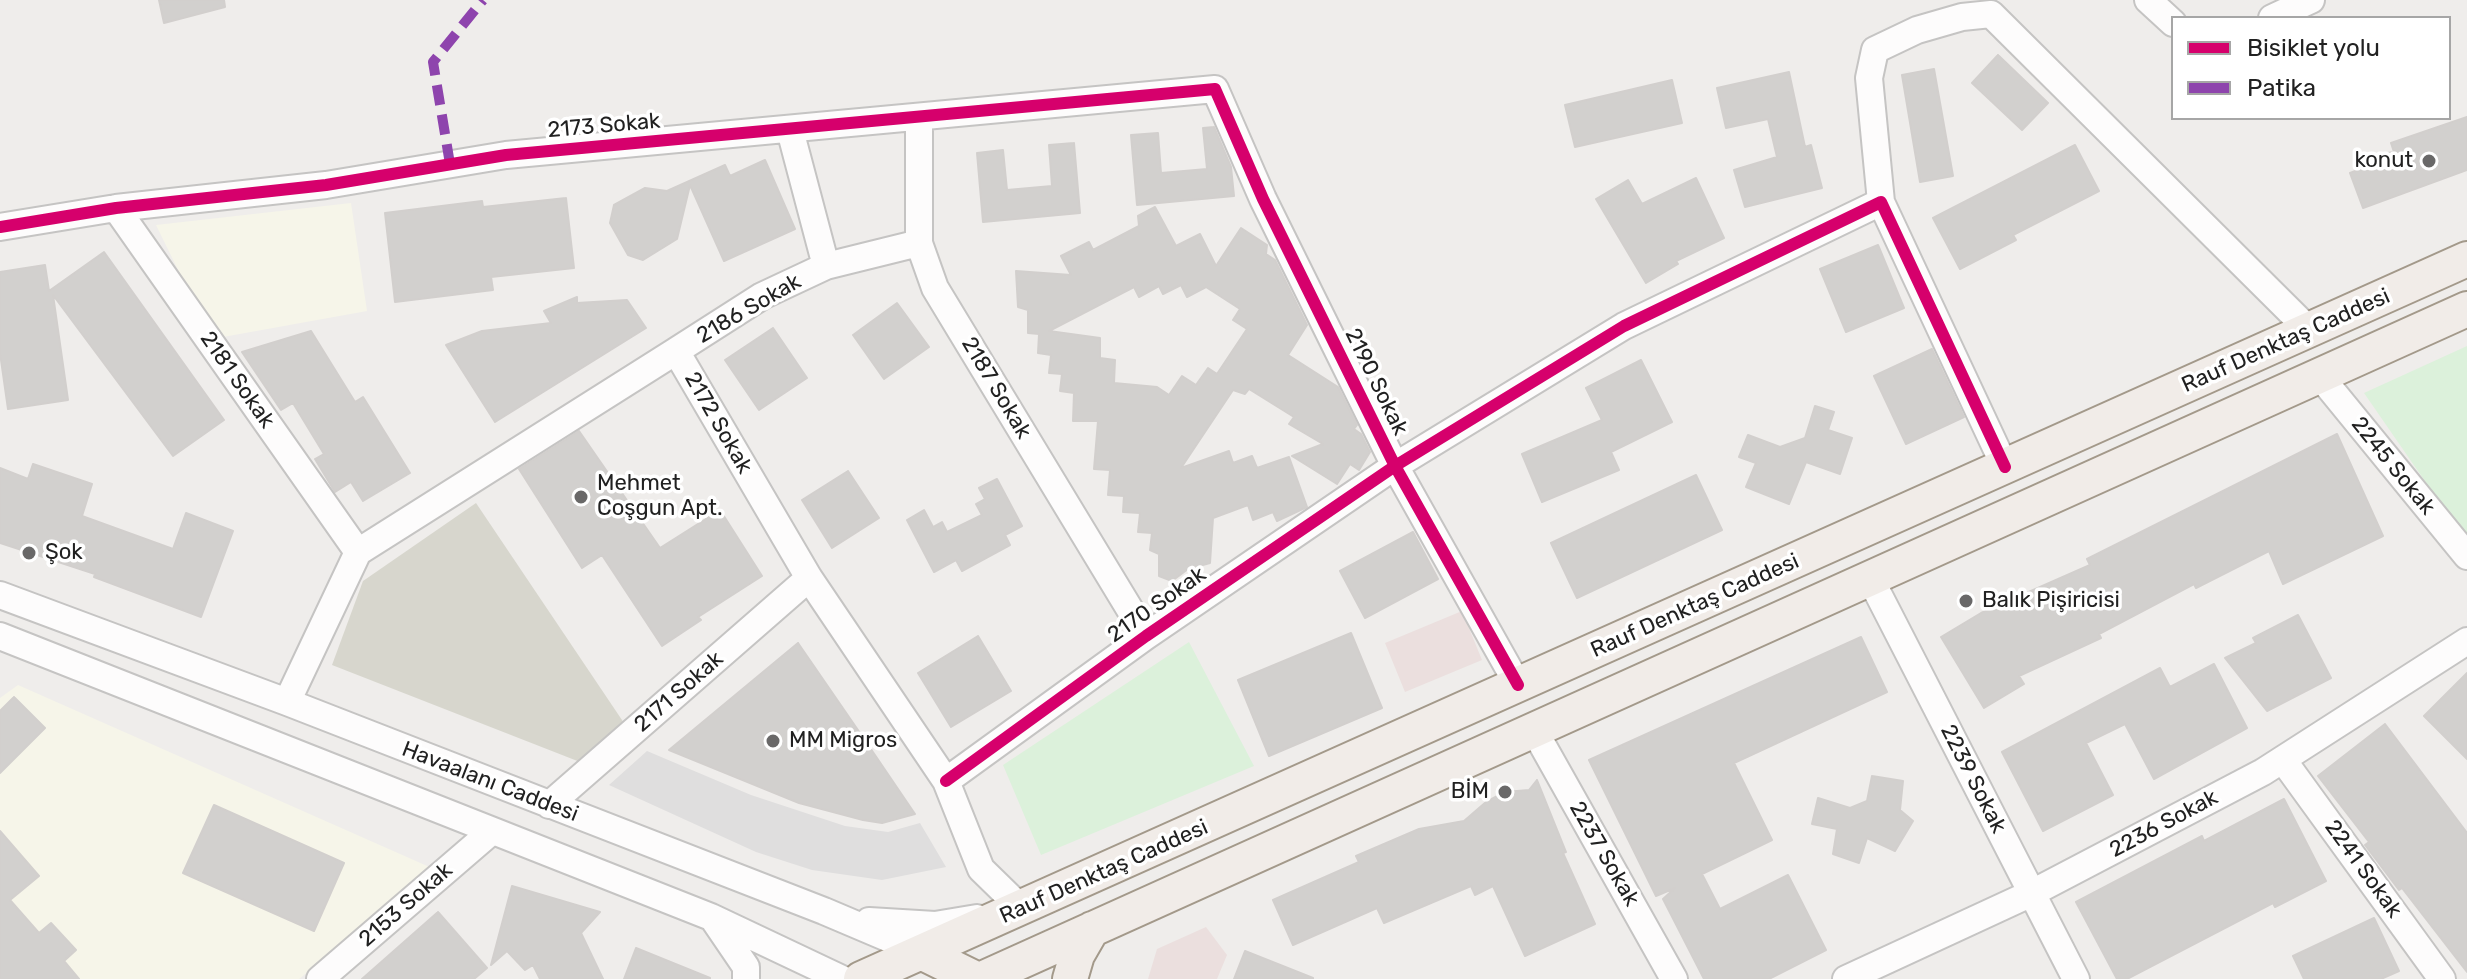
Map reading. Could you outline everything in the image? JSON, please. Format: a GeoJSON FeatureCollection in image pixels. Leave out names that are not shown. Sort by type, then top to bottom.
{"type":"FeatureCollection","features":[{"type":"Feature","properties":{"kind":"main road","name":"Rauf Denktaş Caddesi"},"geometry":{"type":"LineString","coordinates":[[861,979],[2467,259]]}},
{"type":"Feature","properties":{"kind":"main road","name":"Rauf Denktaş Caddesi"},"geometry":{"type":"LineString","coordinates":[[979,979],[2467,309]]}},
{"type":"Feature","properties":{"kind":"main road"},"geometry":{"type":"LineString","coordinates":[[1070,979],[1077,955],[1092,929]]}},
{"type":"Feature","properties":{"kind":"main road","name":"Havaalanı Caddesi"},"geometry":{"type":"LineString","coordinates":[[923,953],[979,979]]}},
{"type":"Feature","properties":{"kind":"street"},"geometry":{"type":"LineString","coordinates":[[2148,0],[2171,21]]}},
{"type":"Feature","properties":{"kind":"street"},"geometry":{"type":"LineString","coordinates":[[2276,16],[2311,0]]}},
{"type":"Feature","properties":{"kind":"street"},"geometry":{"type":"LineString","coordinates":[[2005,467],[1881,202],[1869,78],[1875,50],[1917,30],[1997,7],[2309,330]]}},
{"type":"Feature","properties":{"kind":"street","name":"2173 Sokak"},"geometry":{"type":"LineString","coordinates":[[0,227],[116,208],[326,185],[506,155],[1215,89]]}},
{"type":"Feature","properties":{"kind":"street","name":"2190 Sokak"},"geometry":{"type":"LineString","coordinates":[[1215,89],[1263,199],[1395,466],[1518,685]]}},
{"type":"Feature","properties":{"kind":"street","name":"2187 Sokak"},"geometry":{"type":"LineString","coordinates":[[919,118],[919,243],[935,288],[1146,636]]}},
{"type":"Feature","properties":{"kind":"street","name":"2186 Sokak"},"geometry":{"type":"LineString","coordinates":[[676,351],[762,296],[826,266],[790,130]]}},
{"type":"Feature","properties":{"kind":"street","name":"2170 Sokak"},"geometry":{"type":"LineString","coordinates":[[946,781],[1146,636],[1395,466],[1624,326],[1881,202]]}},
{"type":"Feature","properties":{"kind":"street","name":"2181 Sokak"},"geometry":{"type":"LineString","coordinates":[[116,208],[358,552]]}},
{"type":"Feature","properties":{"kind":"street"},"geometry":{"type":"LineString","coordinates":[[826,266],[919,243]]}},
{"type":"Feature","properties":{"kind":"street","name":"2172 Sokak"},"geometry":{"type":"LineString","coordinates":[[358,552],[676,351],[809,578],[946,781],[981,869],[1030,904]]}},
{"type":"Feature","properties":{"kind":"street","name":"2245 Sokak"},"geometry":{"type":"LineString","coordinates":[[2319,375],[2467,556]]}},
{"type":"Feature","properties":{"kind":"street"},"geometry":{"type":"LineString","coordinates":[[287,702],[358,552]]}},
{"type":"Feature","properties":{"kind":"street","name":"2171 Sokak"},"geometry":{"type":"LineString","coordinates":[[549,805],[809,578]]}},
{"type":"Feature","properties":{"kind":"street","name":"2239 Sokak"},"geometry":{"type":"LineString","coordinates":[[1870,578],[2076,979]]}},
{"type":"Feature","properties":{"kind":"street","name":"Havaalanı Caddesi"},"geometry":{"type":"LineString","coordinates":[[0,595],[287,702],[923,953]]}},
{"type":"Feature","properties":{"kind":"street","name":"Havaalanı Caddesi"},"geometry":{"type":"LineString","coordinates":[[0,636],[711,917],[842,979]]}},
{"type":"Feature","properties":{"kind":"street","name":"2236 Sokak"},"geometry":{"type":"LineString","coordinates":[[1846,979],[2032,893],[2283,760],[2467,641]]}},
{"type":"Feature","properties":{"kind":"street","name":"2237 Sokak"},"geometry":{"type":"LineString","coordinates":[[1534,730],[1674,979]]}},
{"type":"Feature","properties":{"kind":"street","name":"2241 Sokak"},"geometry":{"type":"LineString","coordinates":[[2283,760],[2442,979]]}},
{"type":"Feature","properties":{"kind":"street","name":"2153 Sokak"},"geometry":{"type":"LineString","coordinates":[[320,979],[492,831]]}},
{"type":"Feature","properties":{"kind":"street"},"geometry":{"type":"LineString","coordinates":[[843,919],[935,925],[1030,904]]}},
{"type":"Feature","properties":{"kind":"street"},"geometry":{"type":"LineString","coordinates":[[711,917],[746,967],[746,979]]}},
{"type":"Feature","properties":{"kind":"shaded area"},"geometry":{"type":"Polygon","coordinates":[[[351,203],[367,311],[212,339],[156,225],[351,203]]]}},
{"type":"Feature","properties":{"kind":"shaded area"},"geometry":{"type":"Polygon","coordinates":[[[476,503],[624,723],[580,762],[332,665],[363,581],[476,503]]]}},
{"type":"Feature","properties":{"kind":"shaded area"},"geometry":{"type":"Polygon","coordinates":[[[1462,611],[1482,660],[1405,692],[1385,643],[1462,611]]]}},
{"type":"Feature","properties":{"kind":"shaded area"},"geometry":{"type":"Polygon","coordinates":[[[18,685],[434,869],[299,979],[0,979],[0,698],[18,685]]]}},
{"type":"Feature","properties":{"kind":"shaded area"},"geometry":{"type":"Polygon","coordinates":[[[647,751],[751,795],[845,826],[888,832],[920,823],[946,867],[882,880],[812,870],[756,852],[609,785],[647,751]]]}},
{"type":"Feature","properties":{"kind":"shaded area"},"geometry":{"type":"Polygon","coordinates":[[[1206,927],[1227,955],[1217,979],[1148,979],[1157,949],[1206,927]]]}},
{"type":"Feature","properties":{"kind":"green space"},"geometry":{"type":"Polygon","coordinates":[[[2467,346],[2467,542],[2364,393],[2467,346]]]}},
{"type":"Feature","properties":{"kind":"green space"},"geometry":{"type":"Polygon","coordinates":[[[1189,642],[1254,766],[1041,855],[1003,765],[1189,642]]]}},
{"type":"Feature","properties":{"kind":"building"},"geometry":{"type":"Polygon","coordinates":[[[159,0],[224,0],[225,7],[164,23],[159,0]]]}},
{"type":"Feature","properties":{"kind":"building"},"geometry":{"type":"Polygon","coordinates":[[[1998,55],[2048,103],[2022,130],[1972,83],[1998,55]]]}},
{"type":"Feature","properties":{"kind":"building"},"geometry":{"type":"Polygon","coordinates":[[[1934,69],[1953,176],[1920,182],[1902,75],[1934,69]]]}},
{"type":"Feature","properties":{"kind":"building"},"geometry":{"type":"Polygon","coordinates":[[[1789,72],[1805,147],[1811,145],[1822,188],[1745,207],[1734,170],[1777,157],[1768,119],[1726,128],[1717,88],[1789,72]]]}},
{"type":"Feature","properties":{"kind":"building"},"geometry":{"type":"Polygon","coordinates":[[[1672,80],[1682,123],[1575,147],[1565,105],[1672,80]]]}},
{"type":"Feature","properties":{"kind":"building","name":"konut"},"geometry":{"type":"Polygon","coordinates":[[[2467,117],[2467,170],[2363,208],[2350,173],[2390,158],[2388,153],[2394,152],[2391,143],[2467,117]]]}},
{"type":"Feature","properties":{"kind":"building"},"geometry":{"type":"Polygon","coordinates":[[[1214,127],[1231,167],[1234,196],[1137,205],[1131,135],[1158,133],[1161,173],[1207,169],[1203,128],[1214,127]]]}},
{"type":"Feature","properties":{"kind":"building"},"geometry":{"type":"Polygon","coordinates":[[[1074,143],[1080,213],[983,222],[977,153],[1003,150],[1007,190],[1052,186],[1049,145],[1074,143]]]}},
{"type":"Feature","properties":{"kind":"building"},"geometry":{"type":"Polygon","coordinates":[[[2075,145],[2099,191],[2013,235],[2016,240],[1960,269],[1933,218],[2075,145]]]}},
{"type":"Feature","properties":{"kind":"building"},"geometry":{"type":"Polygon","coordinates":[[[765,160],[795,229],[724,261],[690,185],[677,239],[643,260],[628,255],[610,223],[614,205],[645,188],[667,191],[725,165],[730,176],[765,160]]]}},
{"type":"Feature","properties":{"kind":"building"},"geometry":{"type":"Polygon","coordinates":[[[1696,178],[1724,238],[1676,261],[1678,264],[1646,283],[1596,199],[1628,180],[1642,204],[1696,178]]]}},
{"type":"Feature","properties":{"kind":"building"},"geometry":{"type":"Polygon","coordinates":[[[566,198],[574,268],[491,277],[493,290],[395,302],[385,213],[482,201],[483,207],[566,198]]]}},
{"type":"Feature","properties":{"kind":"building"},"geometry":{"type":"Polygon","coordinates":[[[1155,207],[1176,246],[1200,234],[1216,266],[1241,228],[1267,245],[1266,254],[1275,260],[1307,325],[1288,355],[1338,387],[1357,425],[1354,429],[1361,434],[1370,452],[1359,470],[1350,464],[1337,484],[1292,456],[1323,444],[1289,424],[1294,417],[1249,389],[1245,394],[1233,390],[1181,468],[1229,451],[1233,463],[1252,456],[1257,468],[1289,457],[1307,507],[1277,521],[1273,512],[1253,520],[1248,505],[1213,518],[1210,563],[1188,569],[1172,581],[1159,576],[1159,554],[1150,550],[1152,533],[1138,532],[1140,513],[1123,512],[1124,496],[1108,495],[1110,470],[1094,469],[1098,421],[1073,421],[1074,393],[1060,391],[1062,374],[1049,373],[1051,355],[1038,353],[1039,334],[1028,333],[1028,310],[1018,307],[1016,271],[1071,275],[1061,256],[1089,242],[1093,250],[1139,226],[1138,216],[1155,207]],[[1181,285],[1163,294],[1159,286],[1139,297],[1134,287],[1049,331],[1100,338],[1100,358],[1115,360],[1114,383],[1157,387],[1169,395],[1182,376],[1196,385],[1208,368],[1217,374],[1247,329],[1233,320],[1240,309],[1206,287],[1187,297],[1181,285]]]}},
{"type":"Feature","properties":{"kind":"building"},"geometry":{"type":"Polygon","coordinates":[[[1878,245],[1904,308],[1846,332],[1820,269],[1878,245]]]}},
{"type":"Feature","properties":{"kind":"building"},"geometry":{"type":"Polygon","coordinates":[[[104,252],[224,420],[173,456],[53,295],[68,400],[8,409],[0,353],[0,272],[45,265],[49,291],[104,252]]]}},
{"type":"Feature","properties":{"kind":"building"},"geometry":{"type":"Polygon","coordinates":[[[577,297],[577,303],[627,300],[646,328],[495,422],[446,345],[482,331],[551,323],[544,311],[577,297]]]}},
{"type":"Feature","properties":{"kind":"building"},"geometry":{"type":"Polygon","coordinates":[[[897,303],[929,347],[884,379],[853,335],[897,303]]]}},
{"type":"Feature","properties":{"kind":"building"},"geometry":{"type":"Polygon","coordinates":[[[773,328],[807,378],[759,410],[725,360],[773,328]]]}},
{"type":"Feature","properties":{"kind":"building"},"geometry":{"type":"Polygon","coordinates":[[[311,331],[355,402],[363,397],[410,473],[363,501],[351,482],[335,492],[315,459],[324,454],[293,403],[281,410],[242,352],[311,331]]]}},
{"type":"Feature","properties":{"kind":"building"},"geometry":{"type":"Polygon","coordinates":[[[1932,349],[1964,417],[1906,444],[1874,376],[1932,349]]]}},
{"type":"Feature","properties":{"kind":"building"},"geometry":{"type":"Polygon","coordinates":[[[1641,360],[1672,422],[1611,452],[1619,470],[1542,502],[1522,454],[1602,420],[1586,388],[1641,360]]]}},
{"type":"Feature","properties":{"kind":"building"},"geometry":{"type":"Polygon","coordinates":[[[1815,406],[1834,412],[1828,430],[1852,438],[1840,474],[1806,462],[1789,504],[1746,487],[1756,463],[1739,457],[1748,435],[1780,447],[1805,438],[1815,406]]]}},
{"type":"Feature","properties":{"kind":"building"},"geometry":{"type":"Polygon","coordinates":[[[579,431],[660,548],[720,510],[762,576],[698,617],[701,620],[662,646],[602,555],[582,568],[519,469],[579,431]]]}},
{"type":"Feature","properties":{"kind":"building"},"geometry":{"type":"Polygon","coordinates":[[[2337,434],[2383,536],[2283,584],[2269,551],[2196,588],[2194,584],[2099,634],[2101,638],[2019,676],[2024,684],[1984,708],[1941,637],[1981,613],[2090,565],[2087,559],[2337,434]]]}},
{"type":"Feature","properties":{"kind":"building"},"geometry":{"type":"Polygon","coordinates":[[[33,464],[92,484],[82,516],[173,549],[186,513],[233,531],[201,617],[94,577],[95,574],[0,543],[0,468],[28,479],[33,464]]]}},
{"type":"Feature","properties":{"kind":"building"},"geometry":{"type":"Polygon","coordinates":[[[848,471],[879,518],[832,548],[802,500],[848,471]]]}},
{"type":"Feature","properties":{"kind":"building"},"geometry":{"type":"Polygon","coordinates":[[[1696,475],[1722,530],[1577,598],[1551,543],[1696,475]]]}},
{"type":"Feature","properties":{"kind":"building"},"geometry":{"type":"Polygon","coordinates":[[[997,479],[1022,526],[1005,535],[1010,545],[962,571],[956,560],[934,572],[907,520],[924,510],[933,527],[942,522],[947,532],[982,515],[976,504],[985,499],[979,488],[997,479]]]}},
{"type":"Feature","properties":{"kind":"building"},"geometry":{"type":"Polygon","coordinates":[[[1413,532],[1438,579],[1365,618],[1340,571],[1413,532]]]}},
{"type":"Feature","properties":{"kind":"building"},"geometry":{"type":"Polygon","coordinates":[[[2298,615],[2331,678],[2267,711],[2225,658],[2256,643],[2253,638],[2298,615]]]}},
{"type":"Feature","properties":{"kind":"building"},"geometry":{"type":"Polygon","coordinates":[[[1351,633],[1382,708],[1269,756],[1238,680],[1351,633]]]}},
{"type":"Feature","properties":{"kind":"building"},"geometry":{"type":"Polygon","coordinates":[[[978,636],[1011,691],[951,727],[918,673],[978,636]]]}},
{"type":"Feature","properties":{"kind":"building"},"geometry":{"type":"Polygon","coordinates":[[[1861,637],[1887,692],[1734,763],[1772,840],[1702,874],[1720,909],[1788,875],[1826,950],[1769,979],[1704,979],[1663,899],[1675,888],[1656,896],[1589,760],[1861,637]]]}},
{"type":"Feature","properties":{"kind":"building","name":"MM Migros"},"geometry":{"type":"Polygon","coordinates":[[[798,643],[915,814],[882,823],[863,820],[799,803],[669,750],[798,643]]]}},
{"type":"Feature","properties":{"kind":"building"},"geometry":{"type":"Polygon","coordinates":[[[2214,664],[2247,728],[2154,779],[2125,724],[2086,743],[2113,795],[2043,831],[2002,752],[2160,668],[2170,687],[2214,664]]]}},
{"type":"Feature","properties":{"kind":"building"},"geometry":{"type":"Polygon","coordinates":[[[2467,673],[2467,759],[2424,716],[2467,673]]]}},
{"type":"Feature","properties":{"kind":"building"},"geometry":{"type":"Polygon","coordinates":[[[14,697],[45,728],[0,773],[0,711],[14,697]]]}},
{"type":"Feature","properties":{"kind":"building"},"geometry":{"type":"Polygon","coordinates":[[[2385,724],[2467,833],[2467,972],[2402,888],[2399,890],[2365,845],[2369,842],[2318,776],[2385,724]]]}},
{"type":"Feature","properties":{"kind":"building"},"geometry":{"type":"Polygon","coordinates":[[[1872,776],[1903,781],[1900,810],[1913,821],[1895,851],[1867,838],[1859,863],[1833,854],[1837,829],[1812,824],[1818,798],[1850,808],[1867,801],[1872,776]]]}},
{"type":"Feature","properties":{"kind":"building"},"geometry":{"type":"Polygon","coordinates":[[[1537,780],[1566,852],[1563,853],[1595,924],[1525,956],[1493,886],[1475,895],[1471,886],[1384,923],[1377,908],[1293,945],[1273,900],[1359,862],[1356,856],[1419,829],[1464,821],[1486,802],[1505,792],[1529,790],[1537,780]]]}},
{"type":"Feature","properties":{"kind":"building"},"geometry":{"type":"Polygon","coordinates":[[[2284,799],[2326,881],[2275,907],[2273,903],[2127,979],[2117,979],[2076,902],[2202,836],[2204,841],[2284,799]]]}},
{"type":"Feature","properties":{"kind":"building"},"geometry":{"type":"Polygon","coordinates":[[[214,805],[344,863],[314,931],[183,873],[214,805]]]}},
{"type":"Feature","properties":{"kind":"building"},"geometry":{"type":"Polygon","coordinates":[[[0,831],[39,876],[10,900],[39,933],[51,923],[76,950],[64,961],[79,979],[0,979],[0,831]]]}},
{"type":"Feature","properties":{"kind":"building"},"geometry":{"type":"Polygon","coordinates":[[[512,886],[600,912],[581,933],[603,979],[540,979],[533,965],[525,970],[507,951],[491,965],[512,886]]]}},
{"type":"Feature","properties":{"kind":"building"},"geometry":{"type":"Polygon","coordinates":[[[438,912],[487,968],[474,979],[362,979],[438,912]]]}},
{"type":"Feature","properties":{"kind":"building"},"geometry":{"type":"Polygon","coordinates":[[[2374,918],[2399,971],[2381,979],[2304,979],[2293,956],[2374,918]]]}},
{"type":"Feature","properties":{"kind":"building"},"geometry":{"type":"Polygon","coordinates":[[[636,948],[710,978],[710,979],[624,979],[636,948]]]}},
{"type":"Feature","properties":{"kind":"building"},"geometry":{"type":"Polygon","coordinates":[[[1245,951],[1313,978],[1313,979],[1234,979],[1245,951]]]}},
{"type":"Feature","properties":{"kind":"marked path"},"geometry":{"type":"LineString","coordinates":[[450,164],[433,62],[483,0]]}},
{"type":"Feature","properties":{"kind":"cycle path"},"geometry":{"type":"LineString","coordinates":[[0,227],[116,208],[326,185],[506,155],[1215,89],[1263,199],[1395,466],[1518,685]]}},
{"type":"Feature","properties":{"kind":"cycle path"},"geometry":{"type":"LineString","coordinates":[[946,781],[1146,636],[1395,466],[1624,326],[1881,202],[2005,467]]}},
{"type":"Feature","properties":{"kind":"place","name":"konut"},"geometry":{"type":"Point","coordinates":[2429,161]}},
{"type":"Feature","properties":{"kind":"place","name":"Mehmet Coşgun Apt."},"geometry":{"type":"Point","coordinates":[581,497]}},
{"type":"Feature","properties":{"kind":"place","name":"Şok"},"geometry":{"type":"Point","coordinates":[29,553]}},
{"type":"Feature","properties":{"kind":"place","name":"Balık Pişiricisi"},"geometry":{"type":"Point","coordinates":[1966,601]}},
{"type":"Feature","properties":{"kind":"place","name":"MM Migros"},"geometry":{"type":"Point","coordinates":[773,741]}},
{"type":"Feature","properties":{"kind":"place","name":"BİM"},"geometry":{"type":"Point","coordinates":[1505,792]}}]}
